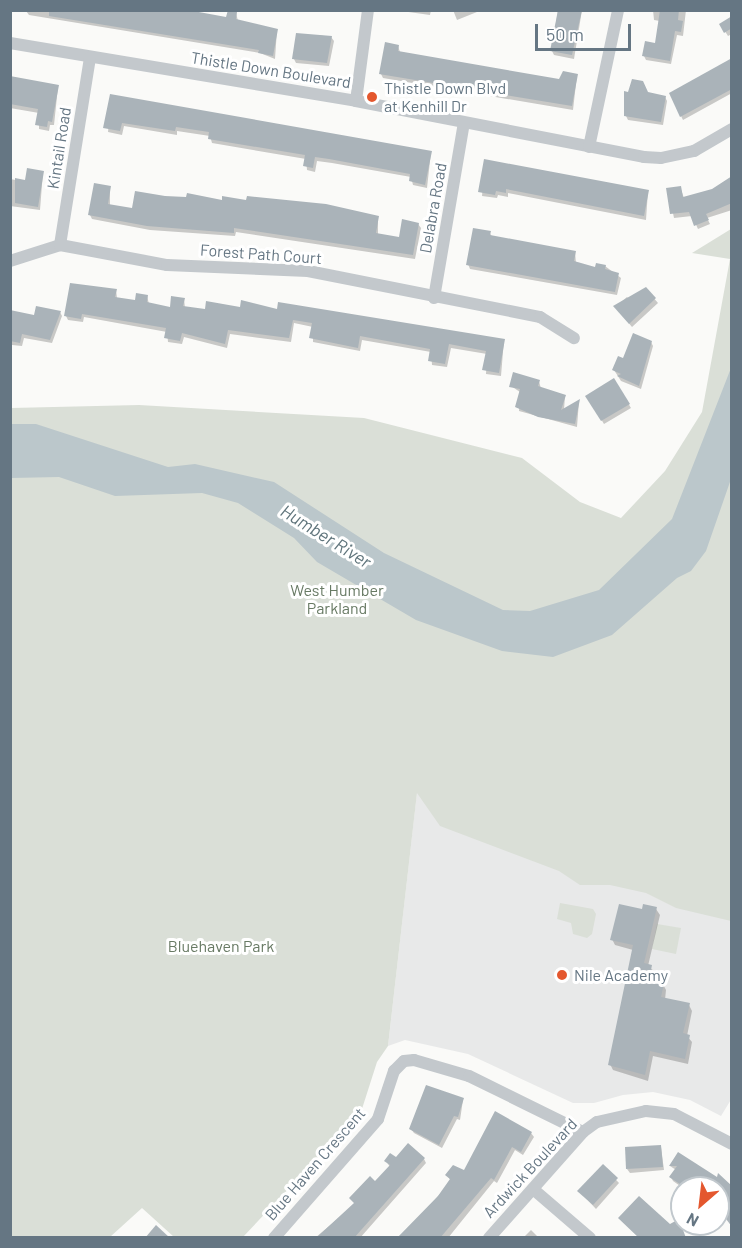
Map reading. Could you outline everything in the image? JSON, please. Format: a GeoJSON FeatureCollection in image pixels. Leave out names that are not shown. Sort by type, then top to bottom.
{"type":"FeatureCollection","features":[{"type":"Feature","properties":{"kind":"street"},"geometry":{"type":"LineString","coordinates":[[356,101],[368,10]]}},
{"type":"Feature","properties":{"kind":"street"},"geometry":{"type":"LineString","coordinates":[[589,147],[618,10]]}},
{"type":"Feature","properties":{"kind":"street","name":"Thistle Down Boulevard"},"geometry":{"type":"LineString","coordinates":[[10,43],[356,101],[589,147],[661,158],[694,151],[732,129]]}},
{"type":"Feature","properties":{"kind":"street","name":"Kintail Road"},"geometry":{"type":"LineString","coordinates":[[60,245],[90,57]]}},
{"type":"Feature","properties":{"kind":"street","name":"Delabra Road"},"geometry":{"type":"LineString","coordinates":[[434,298],[464,123]]}},
{"type":"Feature","properties":{"kind":"street","name":"Forest Path Court"},"geometry":{"type":"LineString","coordinates":[[10,261],[60,245],[167,265],[308,271],[434,298],[540,317],[574,338]]}},
{"type":"Feature","properties":{"kind":"street","name":"Blue Haven Crescent"},"geometry":{"type":"LineString","coordinates":[[274,1238],[378,1119],[394,1071],[404,1061],[469,1076],[583,1132]]}},
{"type":"Feature","properties":{"kind":"street","name":"Ardwick Boulevard"},"geometry":{"type":"LineString","coordinates":[[489,1238],[583,1132],[597,1122],[646,1111],[686,1118],[732,1143]]}},
{"type":"Feature","properties":{"kind":"street"},"geometry":{"type":"LineString","coordinates":[[533,1189],[590,1238]]}},
{"type":"Feature","properties":{"kind":"shaded area","name":"Nile Academy"},"geometry":{"type":"Polygon","coordinates":[[[417,792],[731,852],[732,1098],[721,1116],[690,1100],[653,1092],[623,1095],[594,1103],[573,1103],[468,1054],[405,1040],[388,1046],[417,792]]]}},
{"type":"Feature","properties":{"kind":"green space","name":"West Humber Parkland"},"geometry":{"type":"Polygon","coordinates":[[[731,229],[731,921],[676,908],[646,893],[610,885],[580,885],[559,871],[440,826],[417,793],[388,1046],[377,1062],[361,1112],[243,1237],[174,1237],[142,1208],[110,1237],[11,1238],[11,408],[139,405],[364,418],[522,458],[580,502],[621,518],[665,471],[702,412],[730,259],[692,253],[731,229]]]}},
{"type":"Feature","properties":{"kind":"green space"},"geometry":{"type":"Polygon","coordinates":[[[560,903],[593,909],[596,914],[592,934],[587,938],[573,934],[571,923],[557,919],[560,903]]]}},
{"type":"Feature","properties":{"kind":"green space"},"geometry":{"type":"Polygon","coordinates":[[[657,924],[681,928],[676,954],[652,949],[657,924]]]}},
{"type":"Feature","properties":{"kind":"water","name":"Humber River"},"geometry":{"type":"Polygon","coordinates":[[[731,368],[731,479],[706,551],[691,571],[677,578],[612,635],[553,657],[502,651],[416,620],[317,562],[294,538],[238,503],[202,493],[115,496],[59,477],[11,478],[11,424],[36,424],[168,467],[195,464],[274,482],[384,553],[503,610],[530,611],[599,590],[672,519],[731,368]]]}},
{"type":"Feature","properties":{"kind":"building"},"geometry":{"type":"Polygon","coordinates":[[[49,10],[188,10],[226,17],[228,10],[237,12],[236,19],[278,29],[273,56],[258,53],[259,50],[49,16],[49,10]]]}},
{"type":"Feature","properties":{"kind":"building"},"geometry":{"type":"Polygon","coordinates":[[[558,10],[582,10],[572,55],[550,51],[558,10]]]}},
{"type":"Feature","properties":{"kind":"building"},"geometry":{"type":"Polygon","coordinates":[[[660,10],[679,10],[678,20],[683,21],[681,32],[675,31],[670,61],[642,56],[645,41],[655,43],[660,10]]]}},
{"type":"Feature","properties":{"kind":"building"},"geometry":{"type":"Polygon","coordinates":[[[732,16],[732,28],[724,33],[719,24],[732,16]]]}},
{"type":"Feature","properties":{"kind":"building"},"geometry":{"type":"Polygon","coordinates":[[[296,33],[332,36],[327,63],[292,59],[296,33]]]}},
{"type":"Feature","properties":{"kind":"building"},"geometry":{"type":"Polygon","coordinates":[[[385,42],[399,45],[398,51],[559,79],[563,71],[578,74],[572,106],[379,74],[385,42]]]}},
{"type":"Feature","properties":{"kind":"building"},"geometry":{"type":"Polygon","coordinates":[[[732,58],[732,89],[680,117],[669,93],[732,58]]]}},
{"type":"Feature","properties":{"kind":"building"},"geometry":{"type":"Polygon","coordinates":[[[10,76],[59,85],[52,122],[48,121],[47,127],[35,125],[38,109],[10,104],[10,76]]]}},
{"type":"Feature","properties":{"kind":"building"},"geometry":{"type":"Polygon","coordinates":[[[632,79],[643,81],[648,92],[666,96],[661,122],[624,116],[624,91],[628,92],[632,79]]]}},
{"type":"Feature","properties":{"kind":"building"},"geometry":{"type":"Polygon","coordinates":[[[110,94],[432,151],[425,185],[409,181],[410,174],[329,159],[315,157],[313,168],[303,166],[305,155],[208,139],[209,132],[176,127],[175,131],[122,123],[120,131],[103,128],[110,94]]]}},
{"type":"Feature","properties":{"kind":"building"},"geometry":{"type":"Polygon","coordinates":[[[484,159],[649,190],[644,216],[506,189],[506,193],[496,191],[495,195],[478,192],[484,159]]]}},
{"type":"Feature","properties":{"kind":"building"},"geometry":{"type":"Polygon","coordinates":[[[27,168],[44,171],[38,207],[15,203],[15,178],[25,180],[27,168]]]}},
{"type":"Feature","properties":{"kind":"building"},"geometry":{"type":"Polygon","coordinates":[[[732,176],[732,203],[706,214],[709,220],[694,226],[689,212],[670,214],[666,188],[681,186],[683,197],[712,189],[732,176]]]}},
{"type":"Feature","properties":{"kind":"building"},"geometry":{"type":"Polygon","coordinates":[[[94,183],[111,186],[108,204],[132,208],[135,191],[186,197],[187,193],[222,200],[222,196],[246,200],[247,196],[326,204],[379,216],[376,233],[399,237],[402,219],[419,223],[413,255],[234,228],[234,233],[147,226],[88,215],[94,183]]]}},
{"type":"Feature","properties":{"kind":"building"},"geometry":{"type":"Polygon","coordinates":[[[473,228],[491,231],[490,235],[576,251],[574,261],[595,267],[596,263],[606,265],[605,269],[619,273],[615,292],[466,265],[473,228]]]}},
{"type":"Feature","properties":{"kind":"building"},"geometry":{"type":"Polygon","coordinates":[[[70,283],[117,289],[115,297],[135,300],[136,293],[148,295],[147,302],[170,307],[171,296],[185,298],[183,306],[205,309],[206,301],[240,307],[241,300],[277,309],[278,302],[505,339],[499,373],[482,370],[486,351],[449,344],[445,364],[428,361],[430,349],[360,336],[358,348],[309,338],[312,323],[293,320],[289,338],[228,330],[225,344],[182,333],[180,341],[164,338],[166,328],[82,314],[81,319],[64,316],[70,283]]]}},
{"type":"Feature","properties":{"kind":"building"},"geometry":{"type":"Polygon","coordinates":[[[646,287],[656,298],[629,324],[613,306],[646,287]]]}},
{"type":"Feature","properties":{"kind":"building"},"geometry":{"type":"Polygon","coordinates":[[[36,306],[61,311],[50,340],[22,334],[20,343],[10,341],[10,310],[34,315],[36,306]]]}},
{"type":"Feature","properties":{"kind":"building"},"geometry":{"type":"Polygon","coordinates":[[[633,333],[652,341],[639,386],[617,376],[621,374],[612,370],[618,356],[623,358],[633,333]]]}},
{"type":"Feature","properties":{"kind":"building"},"geometry":{"type":"Polygon","coordinates":[[[513,372],[540,380],[538,386],[566,395],[561,410],[580,399],[575,424],[538,417],[515,407],[520,389],[509,387],[513,372]]]}},
{"type":"Feature","properties":{"kind":"building"},"geometry":{"type":"Polygon","coordinates":[[[614,378],[630,404],[601,421],[585,396],[614,378]]]}},
{"type":"Feature","properties":{"kind":"building"},"geometry":{"type":"Polygon","coordinates":[[[619,904],[642,909],[643,904],[657,907],[644,963],[652,965],[649,980],[664,983],[661,997],[690,1003],[683,1033],[690,1035],[685,1059],[650,1051],[645,1075],[608,1065],[633,945],[610,940],[619,904]]]}},
{"type":"Feature","properties":{"kind":"building"},"geometry":{"type":"Polygon","coordinates":[[[426,1085],[464,1098],[458,1117],[454,1116],[439,1145],[409,1129],[426,1085]]]}},
{"type":"Feature","properties":{"kind":"building"},"geometry":{"type":"Polygon","coordinates":[[[495,1111],[532,1132],[521,1152],[512,1147],[494,1180],[491,1178],[440,1238],[397,1238],[438,1196],[450,1179],[445,1175],[453,1165],[464,1170],[495,1111]]]}},
{"type":"Feature","properties":{"kind":"building"},"geometry":{"type":"Polygon","coordinates":[[[408,1143],[425,1158],[354,1238],[316,1238],[354,1203],[349,1198],[370,1176],[375,1181],[390,1165],[384,1161],[390,1153],[396,1157],[408,1143]]]}},
{"type":"Feature","properties":{"kind":"building"},"geometry":{"type":"Polygon","coordinates":[[[661,1145],[663,1167],[626,1169],[625,1147],[661,1145]]]}},
{"type":"Feature","properties":{"kind":"building"},"geometry":{"type":"Polygon","coordinates":[[[678,1152],[715,1176],[670,1178],[669,1177],[677,1166],[669,1166],[678,1152]]]}},
{"type":"Feature","properties":{"kind":"building"},"geometry":{"type":"Polygon","coordinates":[[[603,1164],[618,1178],[593,1205],[577,1191],[603,1164]]]}},
{"type":"Feature","properties":{"kind":"building"},"geometry":{"type":"Polygon","coordinates":[[[730,1184],[732,1186],[732,1227],[730,1224],[730,1184]]]}},
{"type":"Feature","properties":{"kind":"building"},"geometry":{"type":"Polygon","coordinates":[[[639,1196],[670,1224],[670,1236],[685,1236],[686,1238],[639,1238],[618,1218],[639,1196]]]}},
{"type":"Feature","properties":{"kind":"building"},"geometry":{"type":"Polygon","coordinates":[[[156,1225],[170,1238],[145,1238],[156,1225]]]}},
{"type":"Feature","properties":{"kind":"place","name":"Thistle Down Blvd at Kenhill Dr"},"geometry":{"type":"Point","coordinates":[372,97]}},
{"type":"Feature","properties":{"kind":"place","name":"Nile Academy"},"geometry":{"type":"Point","coordinates":[562,975]}},
{"type":"Feature","properties":{"kind":"park label","name":"Bluehaven Park"},"geometry":{"type":"Point","coordinates":[221,946]}}]}
